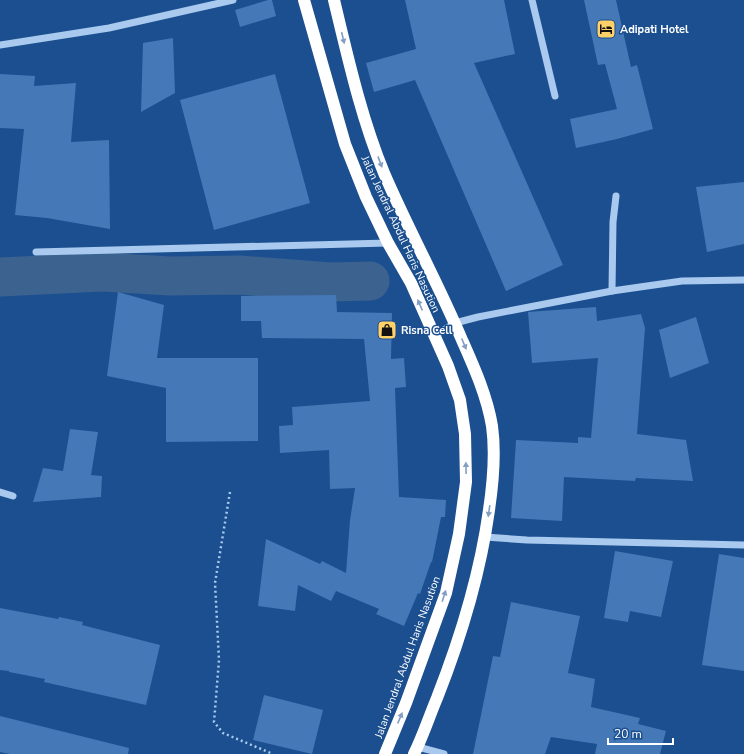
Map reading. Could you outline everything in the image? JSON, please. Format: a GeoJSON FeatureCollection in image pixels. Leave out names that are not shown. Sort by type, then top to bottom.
{"type":"FeatureCollection","features":[{"type":"Feature","properties":{"kind":"highway","name":"Jalan Jendral Abdul Haris Nasution"},"geometry":{"type":"LineString","coordinates":[[304,0],[345,144],[366,197],[388,242],[411,283],[448,366],[460,400],[465,434],[466,482],[460,534],[446,593],[406,703],[385,754]]}},
{"type":"Feature","properties":{"kind":"highway","name":"Jalan Jendral Abdul Haris Nasution"},"geometry":{"type":"LineString","coordinates":[[334,0],[353,79],[368,129],[384,172],[455,323],[471,361],[492,427],[494,474],[485,537],[473,591],[455,651],[416,750]]}},
{"type":"Feature","properties":{"kind":"street"},"geometry":{"type":"LineString","coordinates":[[0,45],[110,28],[233,0]]}},
{"type":"Feature","properties":{"kind":"street"},"geometry":{"type":"LineString","coordinates":[[532,0],[555,96]]}},
{"type":"Feature","properties":{"kind":"street"},"geometry":{"type":"LineString","coordinates":[[612,291],[616,196]]}},
{"type":"Feature","properties":{"kind":"street"},"geometry":{"type":"LineString","coordinates":[[36,252],[388,242]]}},
{"type":"Feature","properties":{"kind":"street"},"geometry":{"type":"LineString","coordinates":[[434,336],[455,323],[478,317],[612,291],[682,281],[744,280]]}},
{"type":"Feature","properties":{"kind":"street"},"geometry":{"type":"LineString","coordinates":[[0,492],[13,496]]}},
{"type":"Feature","properties":{"kind":"street"},"geometry":{"type":"LineString","coordinates":[[485,537],[527,540],[744,545]]}},
{"type":"Feature","properties":{"kind":"street"},"geometry":{"type":"LineString","coordinates":[[416,750],[444,754]]}},
{"type":"Feature","properties":{"kind":"path"},"geometry":{"type":"LineString","coordinates":[[230,492],[215,584],[219,660],[214,722],[223,733],[273,754]]}},
{"type":"Feature","properties":{"kind":"building"},"geometry":{"type":"Polygon","coordinates":[[[272,0],[276,16],[240,27],[235,10],[272,0]]]}},
{"type":"Feature","properties":{"kind":"building"},"geometry":{"type":"Polygon","coordinates":[[[405,0],[504,0],[515,54],[474,63],[563,265],[506,291],[415,80],[374,92],[366,63],[416,49],[405,0]]]}},
{"type":"Feature","properties":{"kind":"building"},"geometry":{"type":"Polygon","coordinates":[[[584,0],[616,0],[631,67],[637,65],[653,129],[576,148],[570,119],[617,109],[605,64],[598,65],[584,0]]]}},
{"type":"Feature","properties":{"kind":"building"},"geometry":{"type":"Polygon","coordinates":[[[173,38],[175,93],[141,112],[143,43],[173,38]]]}},
{"type":"Feature","properties":{"kind":"building"},"geometry":{"type":"Polygon","coordinates":[[[0,74],[35,76],[34,86],[76,83],[71,142],[109,140],[110,229],[47,218],[15,215],[24,129],[0,128],[0,74]]]}},
{"type":"Feature","properties":{"kind":"building"},"geometry":{"type":"Polygon","coordinates":[[[275,74],[310,203],[214,230],[180,100],[275,74]]]}},
{"type":"Feature","properties":{"kind":"building"},"geometry":{"type":"Polygon","coordinates":[[[744,182],[744,244],[707,252],[696,187],[744,182]]]}},
{"type":"Feature","properties":{"kind":"building"},"geometry":{"type":"Polygon","coordinates":[[[118,292],[164,305],[157,358],[258,358],[258,441],[166,442],[166,388],[107,376],[118,292]]]}},
{"type":"Feature","properties":{"kind":"building"},"geometry":{"type":"Polygon","coordinates":[[[336,295],[337,312],[392,313],[391,359],[404,358],[406,387],[395,388],[399,497],[446,500],[445,517],[441,517],[432,562],[420,594],[418,593],[404,626],[376,614],[379,609],[336,591],[331,601],[298,585],[295,611],[258,606],[266,539],[320,564],[322,561],[346,573],[350,520],[355,488],[330,489],[329,450],[280,453],[279,426],[293,425],[292,407],[370,401],[364,339],[262,338],[261,321],[241,321],[241,296],[336,295]]]}},
{"type":"Feature","properties":{"kind":"building"},"geometry":{"type":"Polygon","coordinates":[[[596,307],[597,321],[641,314],[645,328],[637,434],[686,440],[693,481],[636,478],[635,481],[564,477],[562,521],[511,518],[516,440],[578,443],[578,437],[591,438],[598,358],[532,363],[528,312],[596,307]]]}},
{"type":"Feature","properties":{"kind":"building"},"geometry":{"type":"Polygon","coordinates":[[[696,317],[709,363],[670,378],[659,330],[696,317]]]}},
{"type":"Feature","properties":{"kind":"building"},"geometry":{"type":"Polygon","coordinates":[[[70,429],[98,432],[91,475],[102,476],[101,497],[33,502],[43,468],[63,471],[70,429]]]}},
{"type":"Feature","properties":{"kind":"building"},"geometry":{"type":"Polygon","coordinates":[[[615,551],[673,561],[661,617],[630,611],[628,622],[604,618],[615,551]]]}},
{"type":"Feature","properties":{"kind":"building"},"geometry":{"type":"Polygon","coordinates":[[[719,554],[744,558],[744,671],[702,665],[719,554]]]}},
{"type":"Feature","properties":{"kind":"building"},"geometry":{"type":"Polygon","coordinates":[[[511,602],[580,616],[568,673],[595,679],[591,707],[640,718],[638,724],[666,731],[660,754],[595,754],[597,744],[551,737],[545,754],[473,754],[493,656],[500,657],[511,602]]]}},
{"type":"Feature","properties":{"kind":"building"},"geometry":{"type":"Polygon","coordinates":[[[0,608],[83,622],[82,625],[160,645],[146,705],[44,682],[45,679],[0,670],[0,608]]]}},
{"type":"Feature","properties":{"kind":"building"},"geometry":{"type":"Polygon","coordinates":[[[264,695],[323,710],[312,754],[253,740],[264,695]]]}},
{"type":"Feature","properties":{"kind":"building"},"geometry":{"type":"Polygon","coordinates":[[[0,716],[129,748],[128,754],[10,754],[0,752],[0,716]]]}},
{"type":"Feature","properties":{"kind":"waterway"},"geometry":{"type":"LineString","coordinates":[[0,277],[103,272],[170,276],[239,275],[331,282],[370,281]]}},
{"type":"Feature","properties":{"kind":"place","name":"Adipati Hotel"},"geometry":{"type":"Point","coordinates":[606,29]}},
{"type":"Feature","properties":{"kind":"place","name":"Risna Cell"},"geometry":{"type":"Point","coordinates":[387,330]}}]}
